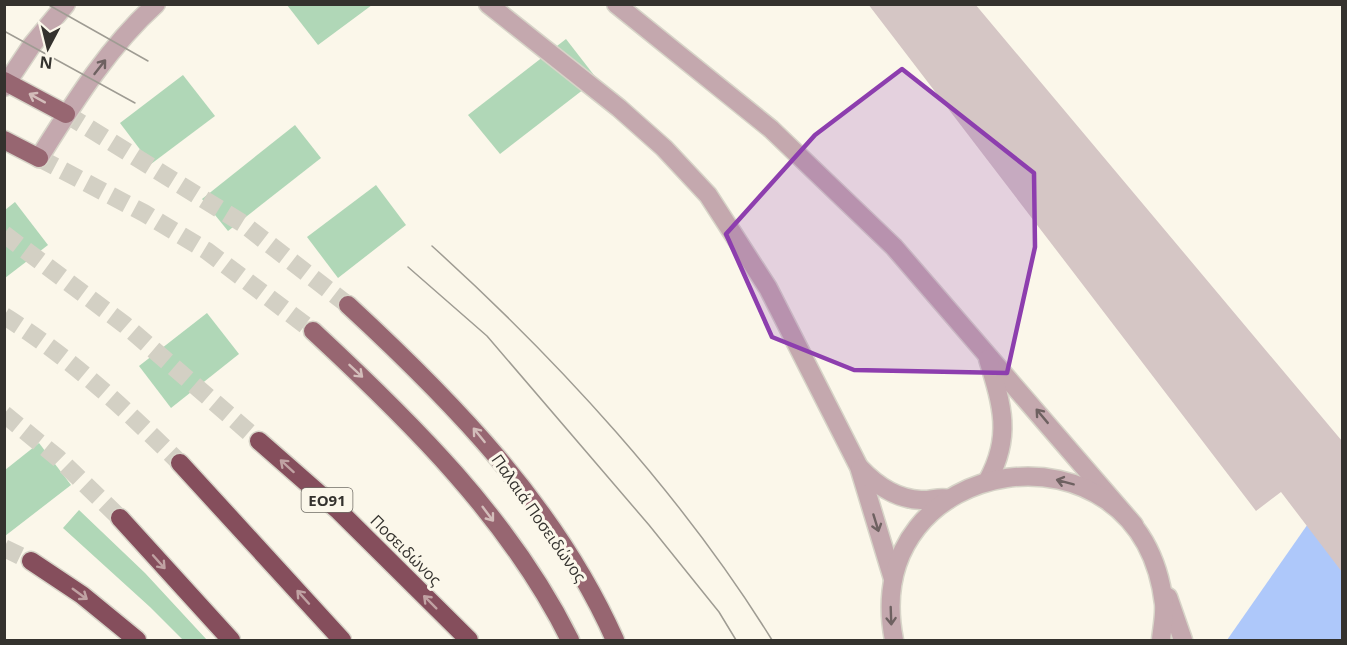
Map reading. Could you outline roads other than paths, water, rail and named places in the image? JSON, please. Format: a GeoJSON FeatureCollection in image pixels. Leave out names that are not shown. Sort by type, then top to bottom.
{"type":"FeatureCollection","features":[{"type":"Feature","properties":{"kind":"highway","name":"Ποσειδώνος"},"geometry":{"type":"LineString","coordinates":[[259,441],[339,511],[469,640]]}},
{"type":"Feature","properties":{"kind":"highway"},"geometry":{"type":"LineString","coordinates":[[180,463],[342,640]]}},
{"type":"Feature","properties":{"kind":"highway"},"geometry":{"type":"LineString","coordinates":[[120,518],[231,640]]}},
{"type":"Feature","properties":{"kind":"highway"},"geometry":{"type":"LineString","coordinates":[[31,561],[82,595],[137,640]]}},
{"type":"Feature","properties":{"kind":"main road"},"geometry":{"type":"LineString","coordinates":[[5,83],[66,114]]}},
{"type":"Feature","properties":{"kind":"main road"},"geometry":{"type":"LineString","coordinates":[[4,140],[39,158]]}},
{"type":"Feature","properties":{"kind":"main road","name":"Παλαιά Ποσειδώνος"},"geometry":{"type":"LineString","coordinates":[[348,305],[468,420],[516,479],[586,585],[615,640]]}},
{"type":"Feature","properties":{"kind":"main road"},"geometry":{"type":"LineString","coordinates":[[313,331],[381,395],[487,511],[526,566],[570,640]]}},
{"type":"Feature","properties":{"kind":"street"},"geometry":{"type":"LineString","coordinates":[[5,83],[32,45],[66,4]]}},
{"type":"Feature","properties":{"kind":"street"},"geometry":{"type":"LineString","coordinates":[[39,158],[66,114],[118,43],[156,4]]}},
{"type":"Feature","properties":{"kind":"street"},"geometry":{"type":"LineString","coordinates":[[488,4],[619,108],[664,148],[708,195],[768,288],[859,467],[893,579]]}},
{"type":"Feature","properties":{"kind":"street"},"geometry":{"type":"LineString","coordinates":[[616,4],[771,129],[894,247],[1134,525],[1156,565],[1183,640]]}},
{"type":"Feature","properties":{"kind":"street"},"geometry":{"type":"LineString","coordinates":[[987,355],[1004,416],[998,457],[988,480]]}},
{"type":"Feature","properties":{"kind":"street"},"geometry":{"type":"LineString","coordinates":[[859,467],[874,483],[897,496],[921,501],[948,499]]}},
{"type":"Feature","properties":{"kind":"street"},"geometry":{"type":"LineString","coordinates":[[894,640],[890,618],[893,579],[905,548],[924,521],[948,499],[988,480],[1028,475],[1068,481],[1104,498],[1134,525]]}},
{"type":"Feature","properties":{"kind":"street"},"geometry":{"type":"LineString","coordinates":[[1156,565],[1164,606],[1161,640]]}},
{"type":"Feature","properties":{"kind":"water"},"geometry":{"type":"Polygon","coordinates":[[[1342,475],[1342,640],[1227,640],[1342,475]]]}},
{"type":"Feature","properties":{"kind":"tunnel"},"geometry":{"type":"LineString","coordinates":[[66,114],[242,223],[348,305]]}},
{"type":"Feature","properties":{"kind":"tunnel"},"geometry":{"type":"LineString","coordinates":[[39,158],[144,213],[207,251],[313,331]]}},
{"type":"Feature","properties":{"kind":"tunnel"},"geometry":{"type":"LineString","coordinates":[[4,234],[125,325],[259,441]]}},
{"type":"Feature","properties":{"kind":"tunnel"},"geometry":{"type":"LineString","coordinates":[[4,316],[74,366],[180,463]]}},
{"type":"Feature","properties":{"kind":"tunnel"},"geometry":{"type":"LineString","coordinates":[[4,414],[58,458],[120,518]]}},
{"type":"Feature","properties":{"kind":"tunnel"},"geometry":{"type":"LineString","coordinates":[[4,548],[31,561]]}},
{"type":"Feature","properties":{"kind":"tram line"},"geometry":{"type":"LineString","coordinates":[[47,4],[148,61]]}},
{"type":"Feature","properties":{"kind":"tram line"},"geometry":{"type":"LineString","coordinates":[[4,31],[135,103]]}},
{"type":"Feature","properties":{"kind":"tram line"},"geometry":{"type":"LineString","coordinates":[[432,246],[526,335],[616,432],[699,534],[737,586],[772,640]]}},
{"type":"Feature","properties":{"kind":"tram line"},"geometry":{"type":"LineString","coordinates":[[408,267],[487,336],[649,525],[719,612],[736,640]]}}]}
